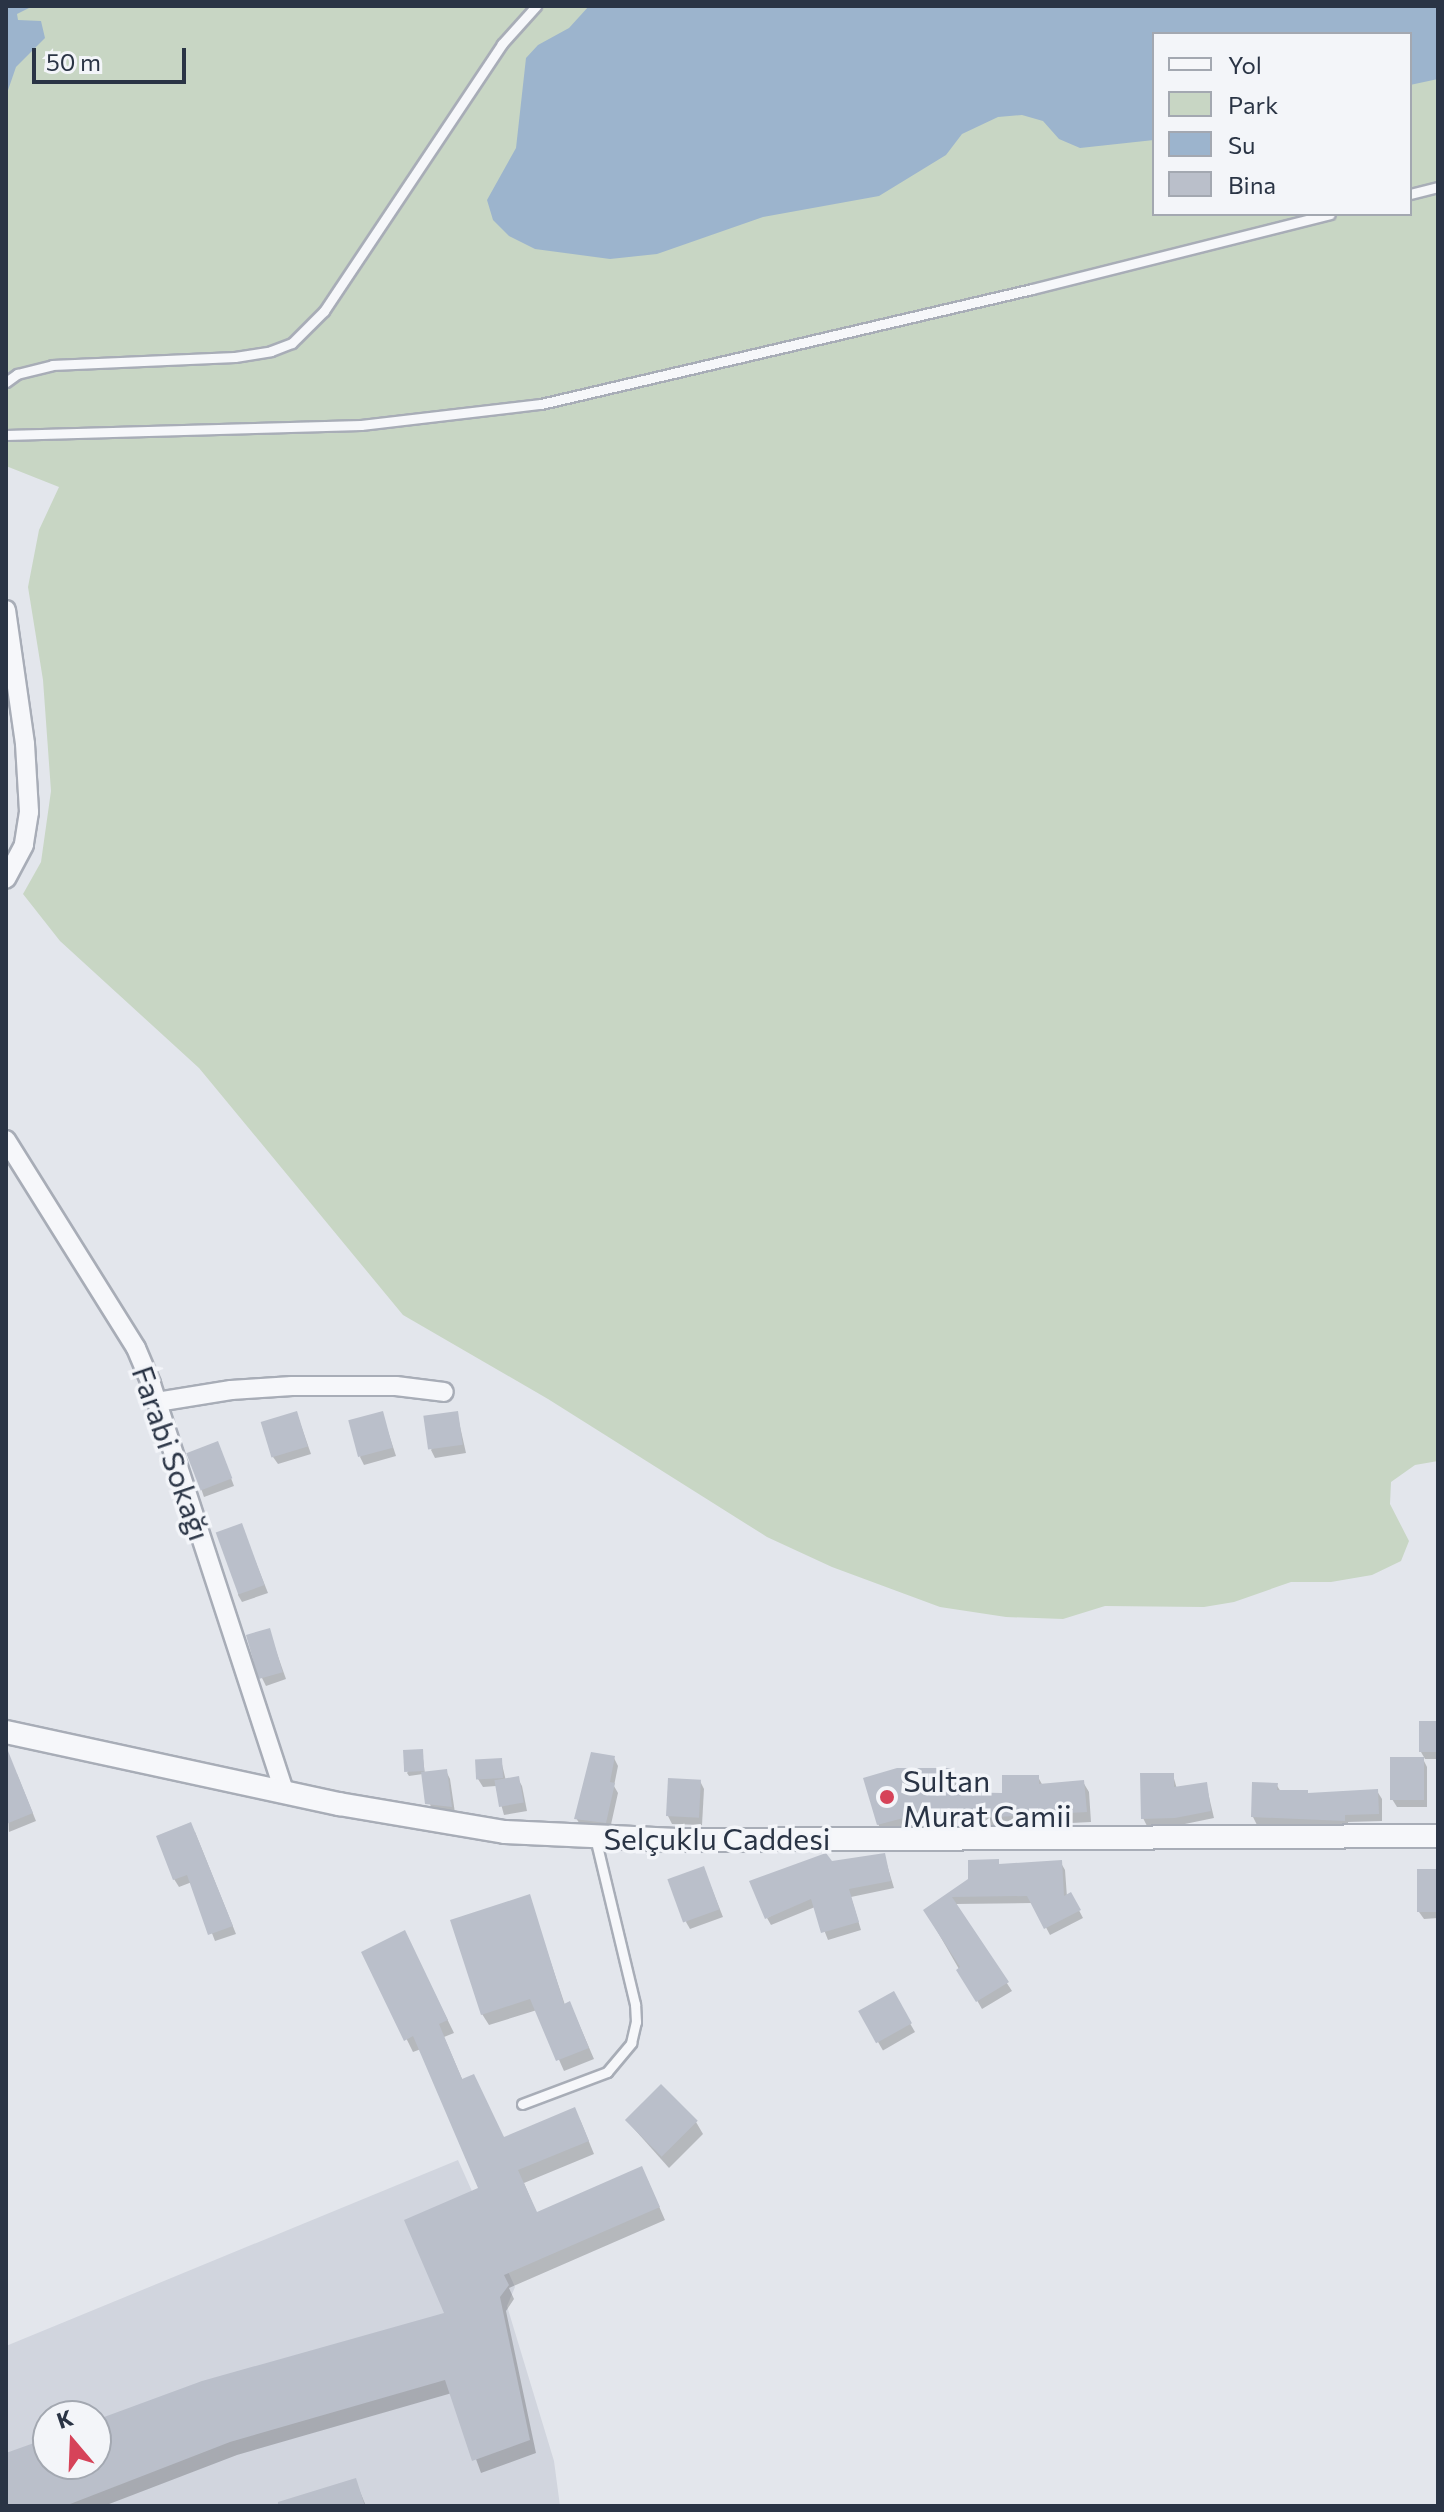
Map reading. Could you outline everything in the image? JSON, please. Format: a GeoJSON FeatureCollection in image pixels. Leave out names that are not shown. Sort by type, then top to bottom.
{"type":"FeatureCollection","features":[{"type":"Feature","properties":{"kind":"street"},"geometry":{"type":"LineString","coordinates":[[6,610],[25,744],[29,812],[24,845],[6,879]]}},
{"type":"Feature","properties":{"kind":"street","name":"Farabi Sokağı"},"geometry":{"type":"LineString","coordinates":[[6,1140],[136,1348],[157,1402],[284,1792]]}},
{"type":"Feature","properties":{"kind":"street"},"geometry":{"type":"LineString","coordinates":[[157,1402],[231,1390],[292,1386],[396,1386],[444,1392]]}},
{"type":"Feature","properties":{"kind":"street","name":"Selçuklu Caddesi"},"geometry":{"type":"LineString","coordinates":[[6,1732],[414,1819],[505,1832],[677,1840],[1438,1836]]}},
{"type":"Feature","properties":{"kind":"lane"},"geometry":{"type":"LineString","coordinates":[[6,382],[17,374],[52,365],[235,357],[271,351],[292,343],[324,311],[502,44],[536,6]]}},
{"type":"Feature","properties":{"kind":"lane"},"geometry":{"type":"LineString","coordinates":[[1412,194],[1438,187]]}},
{"type":"Feature","properties":{"kind":"lane"},"geometry":{"type":"LineString","coordinates":[[6,435],[361,425],[541,404],[1047,285],[1322,216]]}},
{"type":"Feature","properties":{"kind":"lane"},"geometry":{"type":"LineString","coordinates":[[522,2104],[607,2072],[631,2043],[636,2022],[635,2004],[595,1837]]}},
{"type":"Feature","properties":{"kind":"shaded area"},"geometry":{"type":"Polygon","coordinates":[[[458,2160],[515,2287],[507,2306],[554,2461],[560,2506],[6,2506],[6,2346],[458,2160]]]}},
{"type":"Feature","properties":{"kind":"green space"},"geometry":{"type":"Polygon","coordinates":[[[6,6],[1438,6],[1438,1461],[1415,1465],[1391,1482],[1390,1504],[1409,1541],[1401,1561],[1372,1575],[1331,1582],[1291,1582],[1234,1602],[1204,1607],[1105,1606],[1063,1619],[1006,1617],[940,1607],[832,1567],[767,1537],[548,1399],[403,1315],[199,1068],[60,941],[23,894],[41,862],[51,791],[43,680],[28,587],[39,530],[59,487],[6,466],[6,6]]]}},
{"type":"Feature","properties":{"kind":"water"},"geometry":{"type":"Polygon","coordinates":[[[6,6],[33,6],[17,14],[18,20],[41,21],[45,38],[16,67],[6,96],[6,6]]]}},
{"type":"Feature","properties":{"kind":"water"},"geometry":{"type":"Polygon","coordinates":[[[589,6],[1438,6],[1438,79],[1412,85],[1412,32],[1152,32],[1152,140],[1080,148],[1059,139],[1043,121],[1022,115],[998,117],[962,134],[946,155],[879,196],[763,217],[657,254],[610,259],[535,249],[509,236],[493,220],[487,200],[516,148],[526,58],[538,45],[569,28],[589,6]]]}},
{"type":"Feature","properties":{"kind":"building"},"geometry":{"type":"Polygon","coordinates":[[[297,1411],[308,1446],[271,1457],[261,1422],[297,1411]]]}},
{"type":"Feature","properties":{"kind":"building"},"geometry":{"type":"Polygon","coordinates":[[[383,1411],[393,1448],[358,1457],[348,1420],[383,1411]]]}},
{"type":"Feature","properties":{"kind":"building"},"geometry":{"type":"Polygon","coordinates":[[[458,1411],[463,1445],[428,1450],[423,1416],[458,1411]]]}},
{"type":"Feature","properties":{"kind":"building"},"geometry":{"type":"Polygon","coordinates":[[[218,1441],[232,1478],[201,1491],[186,1453],[218,1441]]]}},
{"type":"Feature","properties":{"kind":"building"},"geometry":{"type":"Polygon","coordinates":[[[242,1523],[265,1585],[238,1595],[216,1533],[242,1523]]]}},
{"type":"Feature","properties":{"kind":"building"},"geometry":{"type":"Polygon","coordinates":[[[270,1628],[283,1672],[259,1679],[246,1635],[270,1628]]]}},
{"type":"Feature","properties":{"kind":"building"},"geometry":{"type":"Polygon","coordinates":[[[1419,1721],[1438,1721],[1438,1752],[1419,1752],[1419,1721]]]}},
{"type":"Feature","properties":{"kind":"building"},"geometry":{"type":"Polygon","coordinates":[[[6,1746],[33,1813],[6,1824],[6,1746]]]}},
{"type":"Feature","properties":{"kind":"building"},"geometry":{"type":"Polygon","coordinates":[[[423,1749],[424,1771],[404,1772],[403,1750],[423,1749]]]}},
{"type":"Feature","properties":{"kind":"building"},"geometry":{"type":"Polygon","coordinates":[[[591,1752],[615,1756],[610,1782],[615,1783],[606,1823],[574,1819],[591,1752]]]}},
{"type":"Feature","properties":{"kind":"building"},"geometry":{"type":"Polygon","coordinates":[[[1390,1757],[1424,1757],[1424,1800],[1390,1800],[1390,1757]]]}},
{"type":"Feature","properties":{"kind":"building"},"geometry":{"type":"Polygon","coordinates":[[[502,1758],[503,1778],[476,1779],[475,1759],[502,1758]]]}},
{"type":"Feature","properties":{"kind":"building"},"geometry":{"type":"Polygon","coordinates":[[[897,1768],[953,1768],[953,1792],[1002,1793],[1002,1775],[1039,1775],[1039,1784],[1084,1780],[1087,1812],[961,1819],[961,1809],[910,1811],[911,1816],[877,1825],[863,1778],[897,1768]]]}},
{"type":"Feature","properties":{"kind":"building"},"geometry":{"type":"Polygon","coordinates":[[[447,1769],[452,1807],[425,1804],[421,1772],[447,1769]]]}},
{"type":"Feature","properties":{"kind":"building"},"geometry":{"type":"Polygon","coordinates":[[[1140,1773],[1174,1773],[1174,1787],[1207,1782],[1211,1811],[1175,1818],[1141,1819],[1140,1773]]]}},
{"type":"Feature","properties":{"kind":"building"},"geometry":{"type":"Polygon","coordinates":[[[519,1776],[524,1803],[499,1807],[494,1780],[519,1776]]]}},
{"type":"Feature","properties":{"kind":"building"},"geometry":{"type":"Polygon","coordinates":[[[668,1778],[701,1780],[699,1818],[666,1816],[668,1778]]]}},
{"type":"Feature","properties":{"kind":"building"},"geometry":{"type":"Polygon","coordinates":[[[1252,1782],[1278,1783],[1277,1790],[1308,1790],[1308,1793],[1378,1789],[1379,1814],[1345,1815],[1345,1821],[1251,1817],[1252,1782]]]}},
{"type":"Feature","properties":{"kind":"building"},"geometry":{"type":"Polygon","coordinates":[[[191,1822],[233,1926],[208,1935],[187,1875],[173,1880],[156,1836],[191,1822]]]}},
{"type":"Feature","properties":{"kind":"building"},"geometry":{"type":"Polygon","coordinates":[[[826,1853],[832,1861],[885,1853],[891,1881],[849,1889],[859,1922],[821,1933],[811,1899],[765,1919],[749,1881],[826,1853]]]}},
{"type":"Feature","properties":{"kind":"building"},"geometry":{"type":"Polygon","coordinates":[[[999,1859],[999,1864],[1062,1860],[1064,1896],[1071,1892],[1081,1910],[1044,1929],[1027,1896],[952,1897],[1009,1982],[976,2002],[956,1970],[960,1967],[923,1910],[968,1879],[968,1860],[999,1859]]]}},
{"type":"Feature","properties":{"kind":"building"},"geometry":{"type":"Polygon","coordinates":[[[704,1866],[720,1909],[683,1923],[667,1879],[704,1866]]]}},
{"type":"Feature","properties":{"kind":"building"},"geometry":{"type":"Polygon","coordinates":[[[1417,1869],[1438,1869],[1438,1912],[1417,1912],[1417,1869]]]}},
{"type":"Feature","properties":{"kind":"building"},"geometry":{"type":"Polygon","coordinates":[[[530,1894],[564,2004],[570,2001],[589,2048],[556,2061],[530,1999],[481,2015],[450,1920],[530,1894]]]}},
{"type":"Feature","properties":{"kind":"building"},"geometry":{"type":"Polygon","coordinates":[[[405,1930],[448,2020],[439,2024],[462,2079],[474,2074],[504,2137],[575,2107],[589,2141],[518,2170],[537,2212],[642,2166],[660,2207],[504,2275],[509,2285],[500,2297],[530,2440],[472,2461],[445,2380],[230,2442],[65,2506],[6,2506],[6,2453],[32,2444],[32,2480],[112,2480],[112,2414],[202,2381],[444,2313],[404,2220],[478,2188],[413,2036],[404,2041],[361,1952],[405,1930]]]}},
{"type":"Feature","properties":{"kind":"building"},"geometry":{"type":"Polygon","coordinates":[[[894,1991],[912,2023],[876,2043],[858,2011],[894,1991]]]}},
{"type":"Feature","properties":{"kind":"building"},"geometry":{"type":"Polygon","coordinates":[[[661,2084],[698,2121],[662,2157],[625,2120],[661,2084]]]}},
{"type":"Feature","properties":{"kind":"building"},"geometry":{"type":"Polygon","coordinates":[[[356,2478],[365,2506],[278,2506],[278,2502],[356,2478]]]}},
{"type":"Feature","properties":{"kind":"place","name":"Sultan Murat Camii"},"geometry":{"type":"Point","coordinates":[887,1797]}}]}
